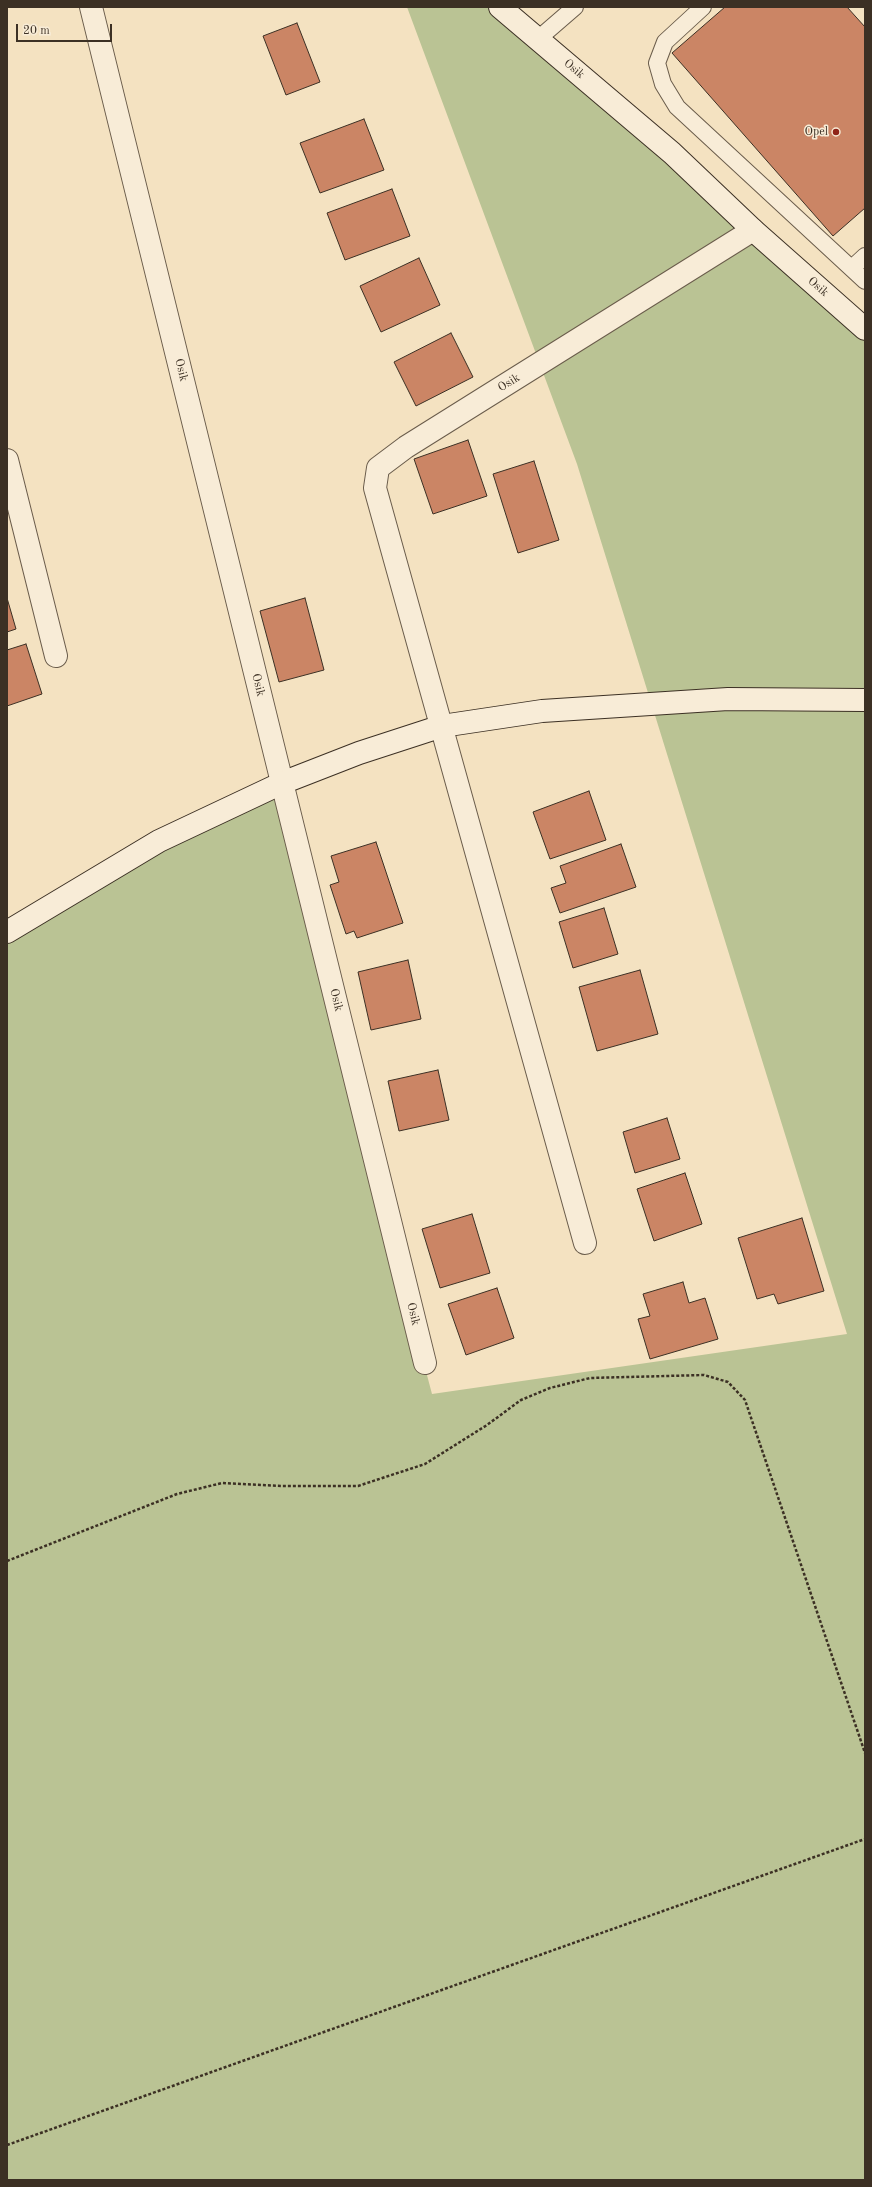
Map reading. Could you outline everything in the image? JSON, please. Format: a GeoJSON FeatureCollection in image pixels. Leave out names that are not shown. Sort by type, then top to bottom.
{"type":"FeatureCollection","features":[{"type":"Feature","properties":{"kind":"street","name":"Osik"},"geometry":{"type":"LineString","coordinates":[[91,7],[425,1363]]}},
{"type":"Feature","properties":{"kind":"street","name":"Osik"},"geometry":{"type":"LineString","coordinates":[[500,7],[672,153],[753,230],[865,329]]}},
{"type":"Feature","properties":{"kind":"street","name":"Osik"},"geometry":{"type":"LineString","coordinates":[[585,1243],[375,488],[378,468],[406,447],[753,230]]}},
{"type":"Feature","properties":{"kind":"street"},"geometry":{"type":"LineString","coordinates":[[7,460],[56,656]]}},
{"type":"Feature","properties":{"kind":"street"},"geometry":{"type":"LineString","coordinates":[[7,932],[159,841],[282,783],[359,753],[442,726],[542,711],[728,700],[865,700]]}},
{"type":"Feature","properties":{"kind":"lane"},"geometry":{"type":"LineString","coordinates":[[538,39],[575,7]]}},
{"type":"Feature","properties":{"kind":"lane"},"geometry":{"type":"LineString","coordinates":[[703,7],[665,42],[657,63],[663,84],[677,107],[852,268],[865,282]]}},
{"type":"Feature","properties":{"kind":"lane"},"geometry":{"type":"LineString","coordinates":[[852,268],[865,256]]}},
{"type":"Feature","properties":{"kind":"path"},"geometry":{"type":"LineString","coordinates":[[7,1561],[177,1494],[222,1483],[358,1486],[425,1464],[487,1425],[521,1400],[550,1388],[590,1378],[704,1375],[728,1382],[745,1400],[865,1753]]}},
{"type":"Feature","properties":{"kind":"path"},"geometry":{"type":"LineString","coordinates":[[7,2145],[865,1839]]}},
{"type":"Feature","properties":{"kind":"green space"},"geometry":{"type":"Polygon","coordinates":[[[407,7],[487,7],[535,41],[865,325],[865,2180],[7,2180],[7,933],[271,787],[432,1394],[847,1334],[577,464],[407,7]]]}},
{"type":"Feature","properties":{"kind":"building"},"geometry":{"type":"Polygon","coordinates":[[[725,7],[847,7],[865,27],[865,208],[833,236],[672,53],[725,7]]]}},
{"type":"Feature","properties":{"kind":"building"},"geometry":{"type":"Polygon","coordinates":[[[297,23],[320,82],[286,95],[263,36],[297,23]]]}},
{"type":"Feature","properties":{"kind":"building"},"geometry":{"type":"Polygon","coordinates":[[[364,119],[384,170],[320,193],[300,143],[364,119]]]}},
{"type":"Feature","properties":{"kind":"building"},"geometry":{"type":"Polygon","coordinates":[[[392,189],[410,236],[345,260],[327,213],[392,189]]]}},
{"type":"Feature","properties":{"kind":"building"},"geometry":{"type":"Polygon","coordinates":[[[419,258],[440,305],[381,332],[360,286],[419,258]]]}},
{"type":"Feature","properties":{"kind":"building"},"geometry":{"type":"Polygon","coordinates":[[[451,333],[473,377],[416,406],[394,362],[451,333]]]}},
{"type":"Feature","properties":{"kind":"building"},"geometry":{"type":"Polygon","coordinates":[[[468,440],[487,496],[433,514],[414,459],[468,440]]]}},
{"type":"Feature","properties":{"kind":"building"},"geometry":{"type":"Polygon","coordinates":[[[534,461],[559,540],[518,553],[493,474],[534,461]]]}},
{"type":"Feature","properties":{"kind":"building"},"geometry":{"type":"Polygon","coordinates":[[[7,598],[16,629],[7,632],[7,598]]]}},
{"type":"Feature","properties":{"kind":"building"},"geometry":{"type":"Polygon","coordinates":[[[305,598],[324,670],[279,682],[260,611],[305,598]]]}},
{"type":"Feature","properties":{"kind":"building"},"geometry":{"type":"Polygon","coordinates":[[[26,644],[42,694],[7,706],[7,650],[26,644]]]}},
{"type":"Feature","properties":{"kind":"building"},"geometry":{"type":"Polygon","coordinates":[[[589,791],[606,840],[550,859],[533,812],[589,791]]]}},
{"type":"Feature","properties":{"kind":"building"},"geometry":{"type":"Polygon","coordinates":[[[376,842],[403,923],[357,938],[354,931],[346,934],[330,885],[339,882],[331,856],[376,842]]]}},
{"type":"Feature","properties":{"kind":"building"},"geometry":{"type":"Polygon","coordinates":[[[621,844],[636,887],[560,913],[551,888],[566,883],[560,866],[621,844]]]}},
{"type":"Feature","properties":{"kind":"building"},"geometry":{"type":"Polygon","coordinates":[[[604,908],[618,954],[573,968],[559,922],[604,908]]]}},
{"type":"Feature","properties":{"kind":"building"},"geometry":{"type":"Polygon","coordinates":[[[408,960],[421,1019],[371,1030],[358,972],[408,960]]]}},
{"type":"Feature","properties":{"kind":"building"},"geometry":{"type":"Polygon","coordinates":[[[640,970],[658,1034],[597,1051],[579,987],[640,970]]]}},
{"type":"Feature","properties":{"kind":"building"},"geometry":{"type":"Polygon","coordinates":[[[438,1070],[449,1120],[399,1131],[388,1081],[438,1070]]]}},
{"type":"Feature","properties":{"kind":"building"},"geometry":{"type":"Polygon","coordinates":[[[667,1118],[680,1159],[635,1173],[623,1132],[667,1118]]]}},
{"type":"Feature","properties":{"kind":"building"},"geometry":{"type":"Polygon","coordinates":[[[685,1173],[702,1224],[654,1241],[637,1189],[685,1173]]]}},
{"type":"Feature","properties":{"kind":"building"},"geometry":{"type":"Polygon","coordinates":[[[472,1214],[490,1273],[440,1288],[422,1229],[472,1214]]]}},
{"type":"Feature","properties":{"kind":"building"},"geometry":{"type":"Polygon","coordinates":[[[802,1218],[824,1291],[778,1304],[774,1294],[757,1299],[738,1238],[802,1218]]]}},
{"type":"Feature","properties":{"kind":"building"},"geometry":{"type":"Polygon","coordinates":[[[683,1282],[689,1303],[705,1298],[718,1339],[650,1359],[638,1319],[650,1316],[643,1294],[683,1282]]]}},
{"type":"Feature","properties":{"kind":"building"},"geometry":{"type":"Polygon","coordinates":[[[497,1288],[514,1338],[466,1355],[448,1304],[497,1288]]]}},
{"type":"Feature","properties":{"kind":"place","name":"Opel"},"geometry":{"type":"Point","coordinates":[836,132]}}]}
